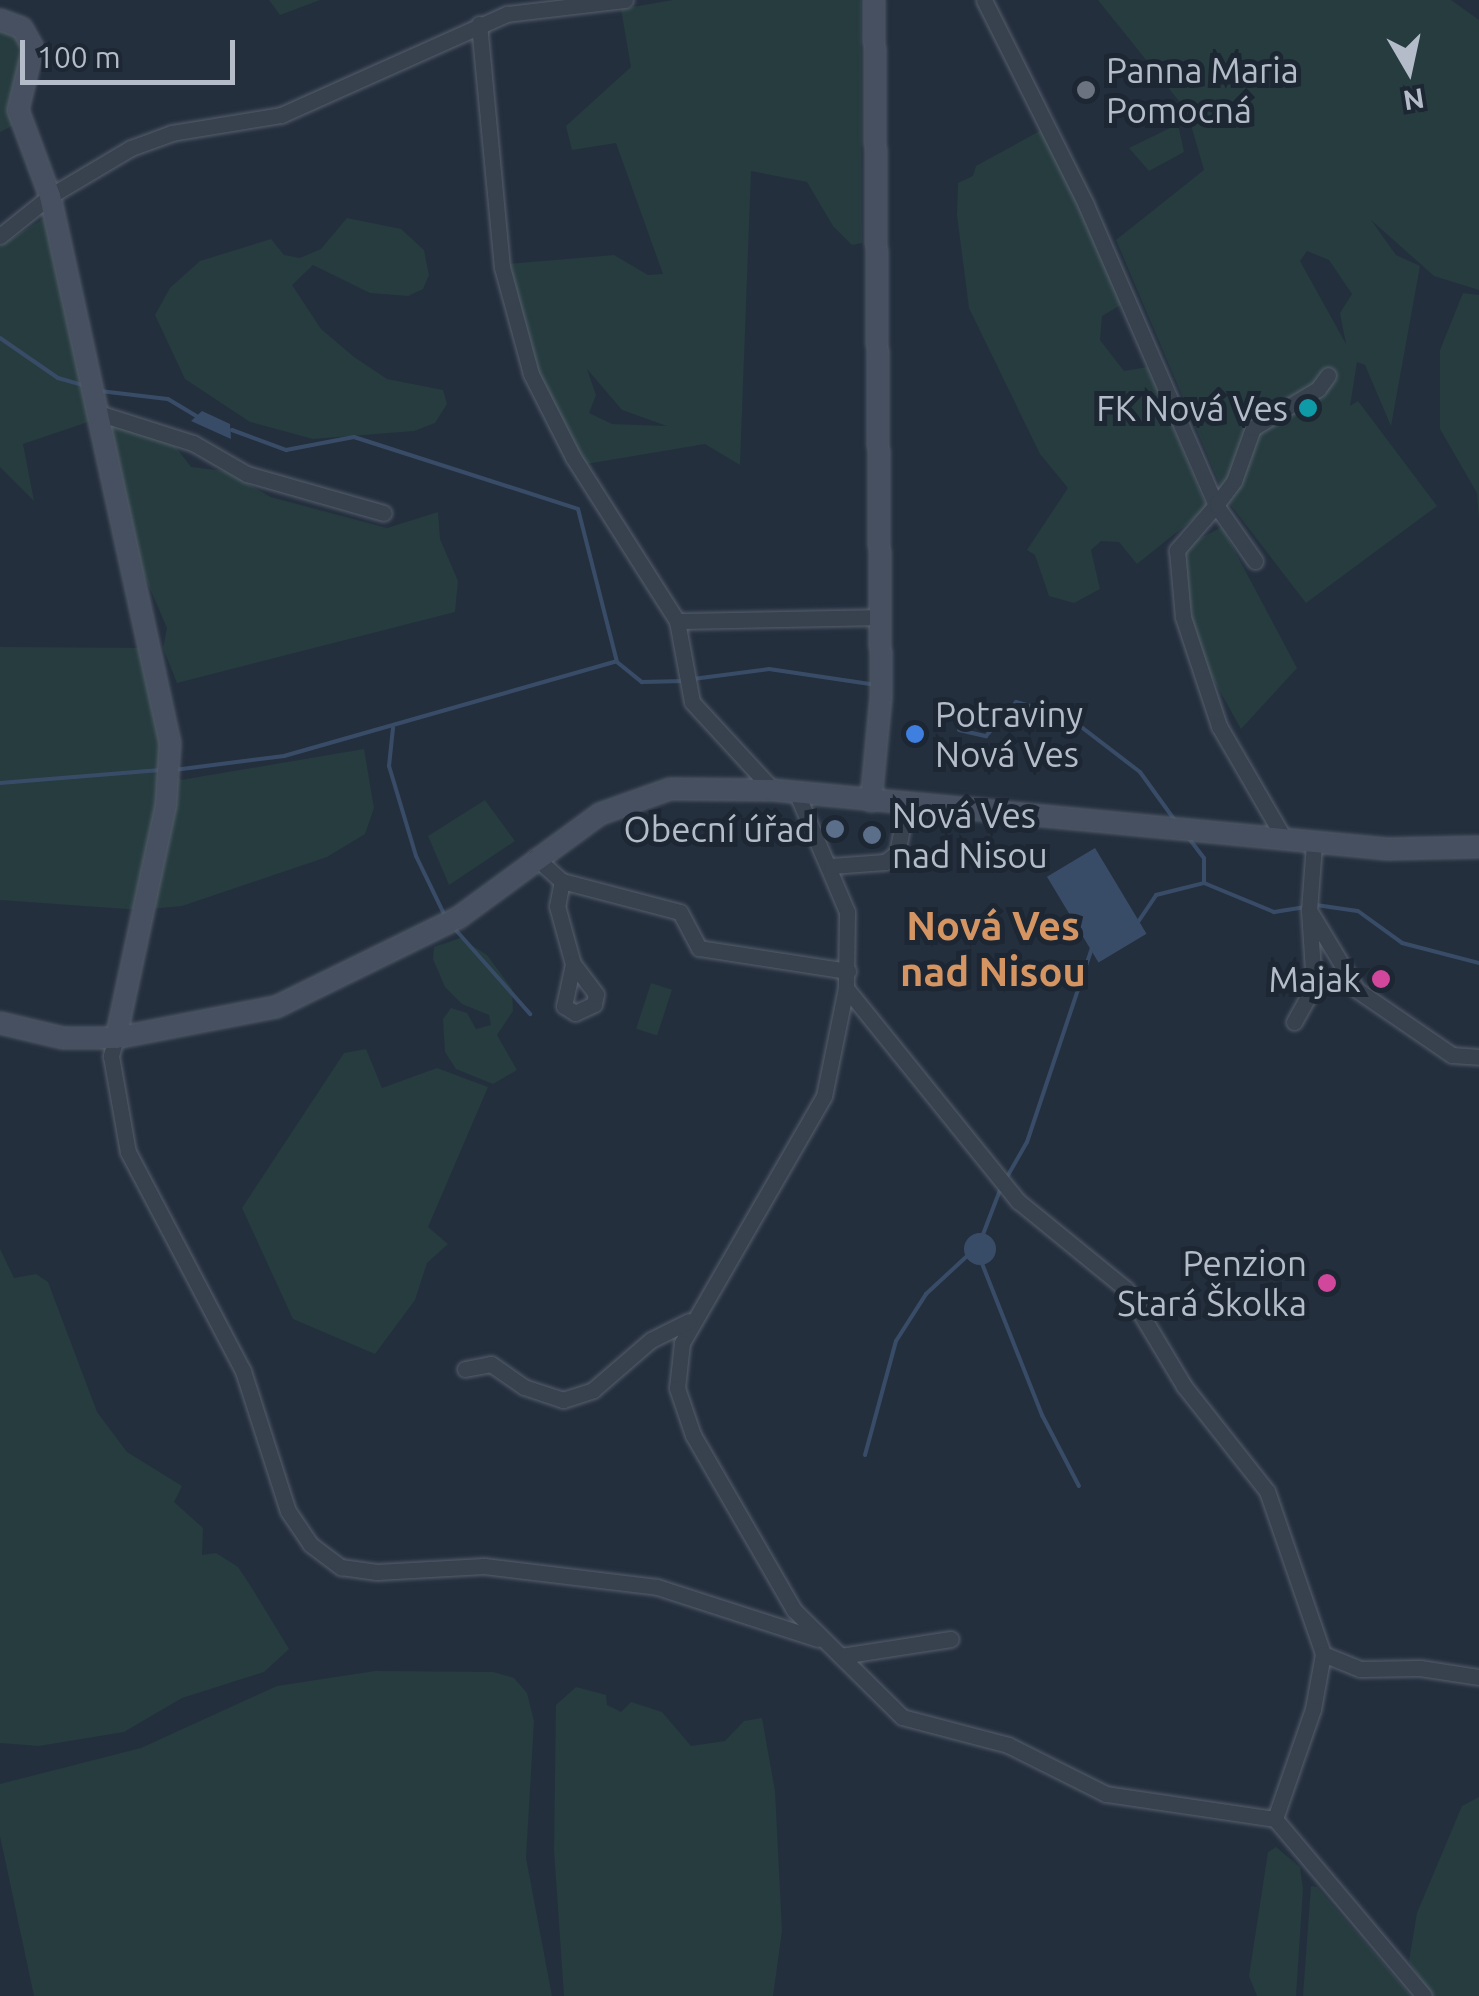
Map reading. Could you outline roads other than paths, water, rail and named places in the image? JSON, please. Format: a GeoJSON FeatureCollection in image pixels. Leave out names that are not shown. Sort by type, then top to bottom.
{"type":"FeatureCollection","features":[{"type":"Feature","properties":{"kind":"street"},"geometry":{"type":"LineString","coordinates":[[0,236],[50,196],[131,148],[172,133],[281,114],[479,24],[626,0]]}},
{"type":"Feature","properties":{"kind":"street"},"geometry":{"type":"LineString","coordinates":[[871,801],[881,688],[877,618],[874,0]]}},
{"type":"Feature","properties":{"kind":"street"},"geometry":{"type":"LineString","coordinates":[[984,0],[1086,204],[1216,506],[1255,561]]}},
{"type":"Feature","properties":{"kind":"street"},"geometry":{"type":"LineString","coordinates":[[0,20],[22,28],[33,48],[18,110],[50,196],[170,743],[166,805],[112,1056],[128,1152],[243,1371],[288,1512],[310,1544],[342,1567],[377,1572],[484,1566],[602,1578],[781,1624],[820,1640]]}},
{"type":"Feature","properties":{"kind":"street"},"geometry":{"type":"LineString","coordinates":[[479,24],[499,249],[524,356],[573,457],[677,621],[685,682],[713,732],[773,790]]}},
{"type":"Feature","properties":{"kind":"street"},"geometry":{"type":"LineString","coordinates":[[1285,840],[1220,726],[1183,617],[1177,550],[1234,481],[1253,428],[1318,389],[1328,375]]}},
{"type":"Feature","properties":{"kind":"street"},"geometry":{"type":"LineString","coordinates":[[95,412],[194,442],[263,479],[384,514]]}},
{"type":"Feature","properties":{"kind":"street"},"geometry":{"type":"LineString","coordinates":[[677,621],[877,618]]}},
{"type":"Feature","properties":{"kind":"street"},"geometry":{"type":"LineString","coordinates":[[0,1023],[63,1038],[116,1038],[276,1006],[458,918],[535,856],[600,814],[670,789],[773,790],[1314,844],[1479,847]]}},
{"type":"Feature","properties":{"kind":"street"},"geometry":{"type":"LineString","coordinates":[[798,794],[847,912],[846,988],[824,1096],[689,1321],[677,1378],[685,1418],[794,1610],[902,1718],[1008,1745],[1106,1794],[1275,1820],[1424,1996]]}},
{"type":"Feature","properties":{"kind":"street"},"geometry":{"type":"LineString","coordinates":[[831,866],[885,862],[897,852],[908,804]]}},
{"type":"Feature","properties":{"kind":"street"},"geometry":{"type":"LineString","coordinates":[[1294,1022],[1314,986],[1309,910],[1314,844]]}},
{"type":"Feature","properties":{"kind":"street"},"geometry":{"type":"LineString","coordinates":[[535,856],[562,880],[680,912],[699,948],[848,970]]}},
{"type":"Feature","properties":{"kind":"street"},"geometry":{"type":"LineString","coordinates":[[562,880],[557,906],[573,964]]}},
{"type":"Feature","properties":{"kind":"street"},"geometry":{"type":"LineString","coordinates":[[1309,910],[1357,990],[1375,1008],[1414,1026],[1452,1056],[1479,1057]]}},
{"type":"Feature","properties":{"kind":"street"},"geometry":{"type":"LineString","coordinates":[[846,988],[1018,1201],[1126,1289],[1184,1386],[1267,1491],[1323,1654],[1313,1709],[1275,1820]]}},
{"type":"Feature","properties":{"kind":"street"},"geometry":{"type":"LineString","coordinates":[[465,1369],[491,1364],[524,1387],[564,1400],[593,1390],[651,1340],[689,1321]]}},
{"type":"Feature","properties":{"kind":"street"},"geometry":{"type":"LineString","coordinates":[[781,1624],[794,1610]]}},
{"type":"Feature","properties":{"kind":"street"},"geometry":{"type":"LineString","coordinates":[[840,1656],[951,1639]]}},
{"type":"Feature","properties":{"kind":"street"},"geometry":{"type":"LineString","coordinates":[[1323,1654],[1360,1669],[1420,1668],[1479,1677]]}},
{"type":"Feature","properties":{"kind":"water"},"geometry":{"type":"Polygon","coordinates":[[[202,411],[230,424],[231,439],[191,421],[202,411]]]}},
{"type":"Feature","properties":{"kind":"water"},"geometry":{"type":"Polygon","coordinates":[[[1095,848],[1147,934],[1099,963],[1047,877],[1095,848]]]}},
{"type":"Feature","properties":{"kind":"water"},"geometry":{"type":"Polygon","coordinates":[[[980,1233],[991,1238],[996,1249],[991,1260],[980,1265],[969,1260],[964,1249],[969,1238],[980,1233]]]}},
{"type":"Feature","properties":{"kind":"waterway"},"geometry":{"type":"LineString","coordinates":[[0,338],[58,378],[82,385]]}},
{"type":"Feature","properties":{"kind":"waterway"},"geometry":{"type":"LineString","coordinates":[[100,391],[168,399],[196,416]]}},
{"type":"Feature","properties":{"kind":"waterway"},"geometry":{"type":"LineString","coordinates":[[232,430],[286,450],[354,437],[578,509],[617,662],[642,682],[684,681]]}},
{"type":"Feature","properties":{"kind":"waterway"},"geometry":{"type":"LineString","coordinates":[[174,770],[284,756],[615,662]]}},
{"type":"Feature","properties":{"kind":"waterway"},"geometry":{"type":"LineString","coordinates":[[693,679],[769,669],[870,684]]}},
{"type":"Feature","properties":{"kind":"waterway"},"geometry":{"type":"LineString","coordinates":[[959,730],[986,736],[1016,702],[1067,716],[1140,772],[1176,822]]}},
{"type":"Feature","properties":{"kind":"waterway"},"geometry":{"type":"LineString","coordinates":[[393,728],[389,766],[416,856],[445,916]]}},
{"type":"Feature","properties":{"kind":"waterway"},"geometry":{"type":"LineString","coordinates":[[0,783],[160,770]]}},
{"type":"Feature","properties":{"kind":"waterway"},"geometry":{"type":"LineString","coordinates":[[1188,837],[1204,858],[1204,883],[1274,912],[1306,907]]}},
{"type":"Feature","properties":{"kind":"waterway"},"geometry":{"type":"LineString","coordinates":[[1136,925],[1156,895],[1204,883]]}},
{"type":"Feature","properties":{"kind":"waterway"},"geometry":{"type":"LineString","coordinates":[[1316,905],[1358,911],[1402,943],[1479,963]]}},
{"type":"Feature","properties":{"kind":"waterway"},"geometry":{"type":"LineString","coordinates":[[454,928],[530,1014]]}},
{"type":"Feature","properties":{"kind":"waterway"},"geometry":{"type":"LineString","coordinates":[[1007,1177],[1027,1142],[1092,948]]}},
{"type":"Feature","properties":{"kind":"waterway"},"geometry":{"type":"LineString","coordinates":[[982,1237],[1002,1185]]}},
{"type":"Feature","properties":{"kind":"waterway"},"geometry":{"type":"LineString","coordinates":[[865,1455],[896,1341],[926,1294],[967,1256]]}},
{"type":"Feature","properties":{"kind":"waterway"},"geometry":{"type":"LineString","coordinates":[[981,1261],[1042,1415],[1079,1486]]}},
{"type":"Feature","properties":{"kind":"place","name":"Panna Maria Pomocná"},"geometry":{"type":"Point","coordinates":[1086,90]}},
{"type":"Feature","properties":{"kind":"place","name":"FK Nová Ves"},"geometry":{"type":"Point","coordinates":[1308,408]}},
{"type":"Feature","properties":{"kind":"place","name":"Potraviny Nová Ves"},"geometry":{"type":"Point","coordinates":[915,734]}},
{"type":"Feature","properties":{"kind":"place","name":"Obecní úřad"},"geometry":{"type":"Point","coordinates":[835,829]}},
{"type":"Feature","properties":{"kind":"place","name":"Nová Ves nad Nisou"},"geometry":{"type":"Point","coordinates":[872,835]}},
{"type":"Feature","properties":{"kind":"place","name":"Majak"},"geometry":{"type":"Point","coordinates":[1381,979]}},
{"type":"Feature","properties":{"kind":"place","name":"Penzion Stará Školka"},"geometry":{"type":"Point","coordinates":[1327,1283]}},
{"type":"Feature","properties":{"kind":"district","name":"Nová Ves nad Nisou"},"geometry":{"type":"Point","coordinates":[993,949]}}]}
